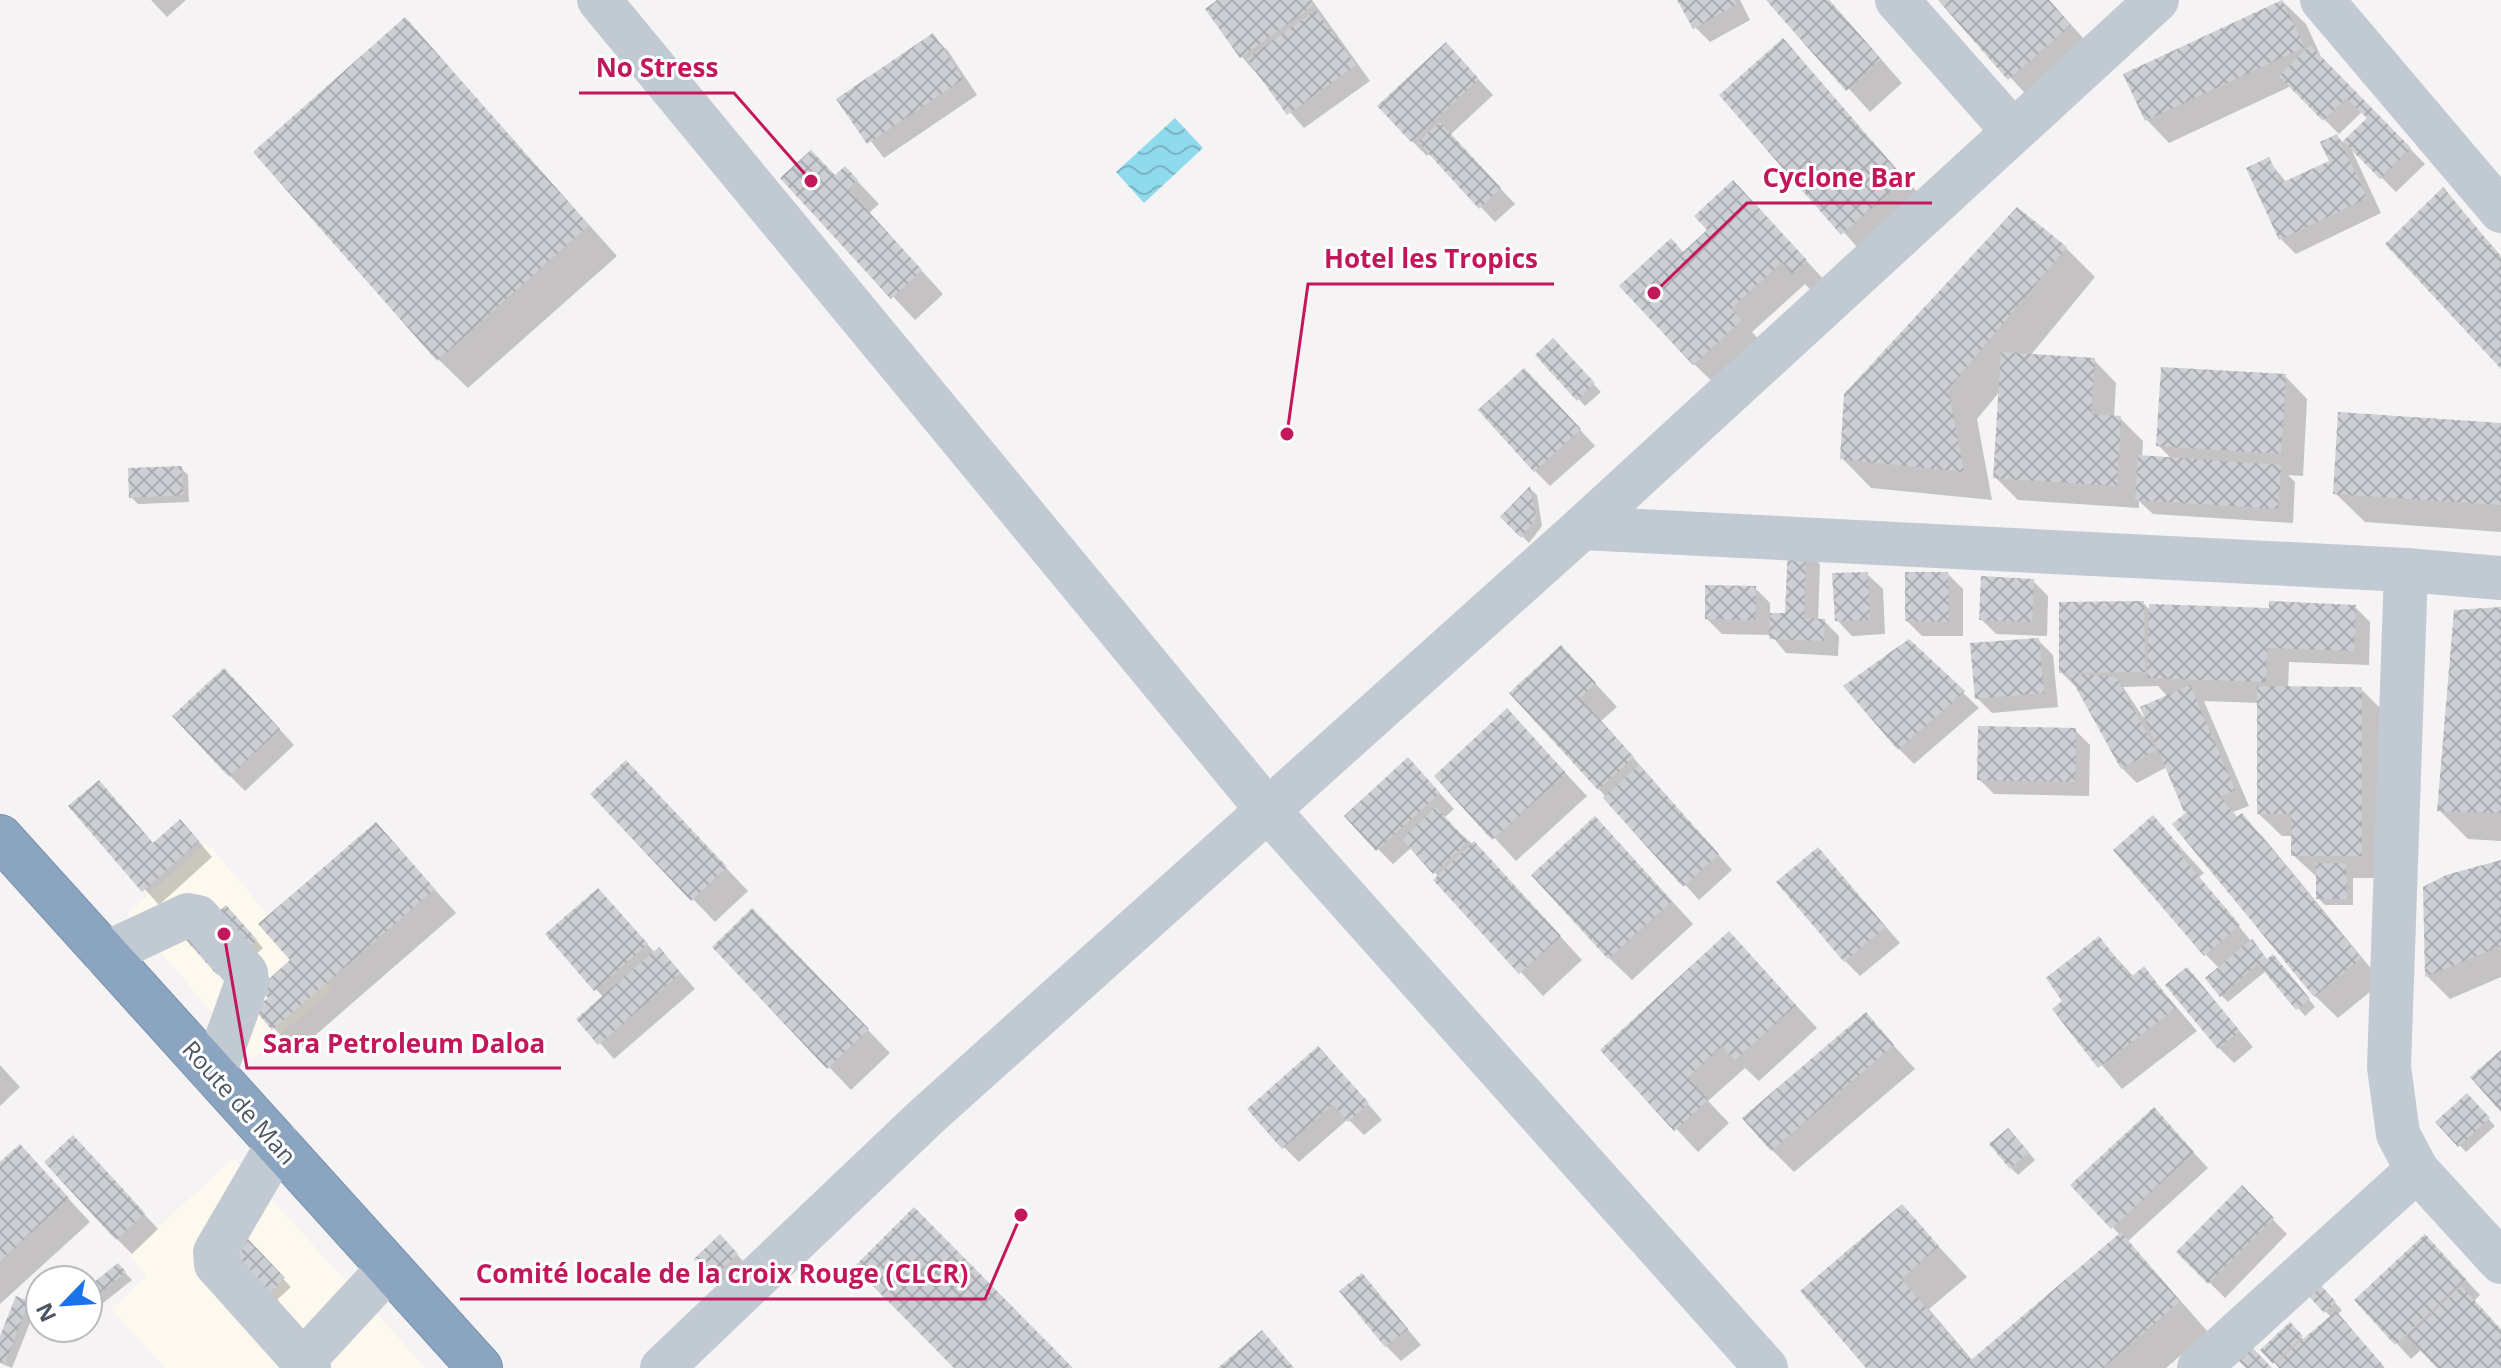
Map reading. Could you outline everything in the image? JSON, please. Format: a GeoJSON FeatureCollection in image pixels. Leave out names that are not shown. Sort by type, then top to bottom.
{"type":"FeatureCollection","features":[{"type":"Feature","properties":{"kind":"highway","name":"Route de Man"},"geometry":{"type":"LineString","coordinates":[[0,837],[480,1368]]}},
{"type":"Feature","properties":{"kind":"street"},"geometry":{"type":"LineString","coordinates":[[599,0],[1266,808],[1766,1368]]}},
{"type":"Feature","properties":{"kind":"street"},"geometry":{"type":"LineString","coordinates":[[1897,0],[2013,131]]}},
{"type":"Feature","properties":{"kind":"street"},"geometry":{"type":"LineString","coordinates":[[662,1368],[927,1116],[1266,808],[1582,528],[2157,0]]}},
{"type":"Feature","properties":{"kind":"street"},"geometry":{"type":"LineString","coordinates":[[2322,0],[2501,211]]}},
{"type":"Feature","properties":{"kind":"street"},"geometry":{"type":"LineString","coordinates":[[1582,528],[2406,570],[2501,578]]}},
{"type":"Feature","properties":{"kind":"street"},"geometry":{"type":"LineString","coordinates":[[2406,570],[2389,1067],[2398,1134],[2417,1170],[2501,1262]]}},
{"type":"Feature","properties":{"kind":"street"},"geometry":{"type":"LineString","coordinates":[[105,954],[188,915],[198,917],[246,973],[247,982],[214,1074]]}},
{"type":"Feature","properties":{"kind":"street"},"geometry":{"type":"LineString","coordinates":[[278,1144],[215,1252],[216,1264],[306,1364],[389,1268]]}},
{"type":"Feature","properties":{"kind":"street"},"geometry":{"type":"LineString","coordinates":[[2205,1366],[2417,1170]]}},
{"type":"Feature","properties":{"kind":"shaded area"},"geometry":{"type":"Polygon","coordinates":[[[207,843],[332,990],[252,1059],[127,913],[207,843]]]}},
{"type":"Feature","properties":{"kind":"shaded area"},"geometry":{"type":"Polygon","coordinates":[[[233,1158],[426,1368],[165,1368],[111,1309],[147,1276],[129,1255],[233,1158]]]}},
{"type":"Feature","properties":{"kind":"water"},"geometry":{"type":"Polygon","coordinates":[[[1175,118],[1203,148],[1144,203],[1116,172],[1175,118]]]}},
{"type":"Feature","properties":{"kind":"building"},"geometry":{"type":"Polygon","coordinates":[[[1217,0],[1310,0],[1314,5],[1240,58],[1205,9],[1217,0]]]}},
{"type":"Feature","properties":{"kind":"building"},"geometry":{"type":"Polygon","coordinates":[[[1677,0],[1734,0],[1737,4],[1693,29],[1677,0]]]}},
{"type":"Feature","properties":{"kind":"building"},"geometry":{"type":"Polygon","coordinates":[[[1766,0],[1829,0],[1881,59],[1846,91],[1766,0]]]}},
{"type":"Feature","properties":{"kind":"building"},"geometry":{"type":"Polygon","coordinates":[[[1938,0],[2049,0],[2071,25],[2008,80],[1938,0]]]}},
{"type":"Feature","properties":{"kind":"building"},"geometry":{"type":"Polygon","coordinates":[[[2282,0],[2305,47],[2145,121],[2123,74],[2282,0]]]}},
{"type":"Feature","properties":{"kind":"building"},"geometry":{"type":"Polygon","coordinates":[[[1316,10],[1356,65],[1287,115],[1247,59],[1316,10]]]}},
{"type":"Feature","properties":{"kind":"building"},"geometry":{"type":"Polygon","coordinates":[[[405,17],[589,225],[437,361],[253,152],[405,17]]]}},
{"type":"Feature","properties":{"kind":"building"},"geometry":{"type":"Polygon","coordinates":[[[933,33],[963,79],[867,144],[836,99],[933,33]]]}},
{"type":"Feature","properties":{"kind":"building"},"geometry":{"type":"Polygon","coordinates":[[[1783,38],[1905,179],[1841,235],[1719,95],[1783,38]]]}},
{"type":"Feature","properties":{"kind":"building"},"geometry":{"type":"Polygon","coordinates":[[[1446,42],[1479,79],[1411,142],[1377,106],[1446,42]]]}},
{"type":"Feature","properties":{"kind":"building"},"geometry":{"type":"Polygon","coordinates":[[[2310,45],[2411,148],[2380,179],[2343,141],[2367,118],[2346,98],[2323,121],[2279,76],[2310,45]]]}},
{"type":"Feature","properties":{"kind":"building"},"geometry":{"type":"Polygon","coordinates":[[[1440,122],[1501,188],[1479,209],[1418,142],[1440,122]]]}},
{"type":"Feature","properties":{"kind":"building"},"geometry":{"type":"Polygon","coordinates":[[[2337,134],[2367,198],[2279,240],[2246,168],[2269,157],[2281,183],[2329,161],[2320,142],[2337,134]]]}},
{"type":"Feature","properties":{"kind":"building"},"geometry":{"type":"Polygon","coordinates":[[[811,150],[835,175],[845,166],[858,180],[848,189],[922,270],[891,299],[780,178],[811,150]]]}},
{"type":"Feature","properties":{"kind":"building"},"geometry":{"type":"Polygon","coordinates":[[[1733,180],[1807,260],[1792,274],[1782,262],[1731,309],[1742,320],[1693,365],[1619,286],[1671,238],[1683,252],[1707,230],[1694,216],[1733,180]]]}},
{"type":"Feature","properties":{"kind":"building"},"geometry":{"type":"Polygon","coordinates":[[[2443,187],[2501,257],[2501,369],[2385,244],[2443,187]]]}},
{"type":"Feature","properties":{"kind":"building"},"geometry":{"type":"Polygon","coordinates":[[[2017,207],[2067,247],[1948,389],[1964,472],[1840,459],[1844,394],[2017,207]]]}},
{"type":"Feature","properties":{"kind":"building"},"geometry":{"type":"Polygon","coordinates":[[[1553,338],[1595,383],[1577,401],[1535,355],[1553,338]]]}},
{"type":"Feature","properties":{"kind":"building"},"geometry":{"type":"Polygon","coordinates":[[[2001,352],[2095,358],[2091,414],[2121,416],[2117,486],[1993,478],[2001,352]]]}},
{"type":"Feature","properties":{"kind":"building"},"geometry":{"type":"Polygon","coordinates":[[[2161,367],[2286,374],[2281,454],[2156,446],[2161,367]]]}},
{"type":"Feature","properties":{"kind":"building"},"geometry":{"type":"Polygon","coordinates":[[[1524,368],[1581,429],[1534,472],[1478,410],[1524,368]]]}},
{"type":"Feature","properties":{"kind":"building"},"geometry":{"type":"Polygon","coordinates":[[[2338,412],[2501,423],[2501,505],[2333,494],[2338,412]]]}},
{"type":"Feature","properties":{"kind":"building"},"geometry":{"type":"Polygon","coordinates":[[[2138,455],[2281,465],[2278,509],[2135,500],[2138,455]]]}},
{"type":"Feature","properties":{"kind":"building"},"geometry":{"type":"Polygon","coordinates":[[[182,466],[183,495],[129,498],[128,468],[182,466]]]}},
{"type":"Feature","properties":{"kind":"building"},"geometry":{"type":"Polygon","coordinates":[[[1530,486],[1536,518],[1521,538],[1500,517],[1530,486]]]}},
{"type":"Feature","properties":{"kind":"building"},"geometry":{"type":"Polygon","coordinates":[[[1788,546],[1806,546],[1804,618],[1825,619],[1824,641],[1769,639],[1770,613],[1785,613],[1788,546]]]}},
{"type":"Feature","properties":{"kind":"building"},"geometry":{"type":"Polygon","coordinates":[[[1868,572],[1870,620],[1835,621],[1832,573],[1868,572]]]}},
{"type":"Feature","properties":{"kind":"building"},"geometry":{"type":"Polygon","coordinates":[[[1905,572],[1948,572],[1949,622],[1905,621],[1905,572]]]}},
{"type":"Feature","properties":{"kind":"building"},"geometry":{"type":"Polygon","coordinates":[[[1981,576],[2034,579],[2032,622],[1979,620],[1981,576]]]}},
{"type":"Feature","properties":{"kind":"building"},"geometry":{"type":"Polygon","coordinates":[[[1705,585],[1756,586],[1755,620],[1705,619],[1705,585]]]}},
{"type":"Feature","properties":{"kind":"building"},"geometry":{"type":"Polygon","coordinates":[[[2144,601],[2145,672],[2059,673],[2059,602],[2144,601]]]}},
{"type":"Feature","properties":{"kind":"building"},"geometry":{"type":"Polygon","coordinates":[[[2269,601],[2356,605],[2354,651],[2267,648],[2266,682],[2147,678],[2149,604],[2269,608],[2269,601]]]}},
{"type":"Feature","properties":{"kind":"building"},"geometry":{"type":"Polygon","coordinates":[[[2501,607],[2501,813],[2437,811],[2454,610],[2501,607]]]}},
{"type":"Feature","properties":{"kind":"building"},"geometry":{"type":"Polygon","coordinates":[[[2039,638],[2044,693],[1975,699],[1970,643],[2039,638]]]}},
{"type":"Feature","properties":{"kind":"building"},"geometry":{"type":"Polygon","coordinates":[[[1909,639],[1965,691],[1898,750],[1843,686],[1909,639]]]}},
{"type":"Feature","properties":{"kind":"building"},"geometry":{"type":"Polygon","coordinates":[[[1561,645],[1596,683],[1580,698],[1634,757],[1598,790],[1509,693],[1561,645]]]}},
{"type":"Feature","properties":{"kind":"building"},"geometry":{"type":"Polygon","coordinates":[[[224,668],[280,729],[229,777],[172,716],[224,668]]]}},
{"type":"Feature","properties":{"kind":"building"},"geometry":{"type":"Polygon","coordinates":[[[2068,673],[2116,677],[2156,750],[2121,769],[2068,673]]]}},
{"type":"Feature","properties":{"kind":"building"},"geometry":{"type":"Polygon","coordinates":[[[2190,685],[2235,790],[2212,801],[2221,798],[2237,817],[2242,813],[2361,958],[2314,997],[2172,824],[2189,810],[2184,812],[2140,707],[2190,685]]]}},
{"type":"Feature","properties":{"kind":"building"},"geometry":{"type":"Polygon","coordinates":[[[2257,686],[2362,687],[2362,856],[2291,856],[2291,814],[2257,814],[2257,686]]]}},
{"type":"Feature","properties":{"kind":"building"},"geometry":{"type":"Polygon","coordinates":[[[1507,708],[1566,773],[1492,840],[1434,776],[1507,708]]]}},
{"type":"Feature","properties":{"kind":"building"},"geometry":{"type":"Polygon","coordinates":[[[1978,726],[2076,728],[2075,782],[1977,780],[1978,726]]]}},
{"type":"Feature","properties":{"kind":"building"},"geometry":{"type":"Polygon","coordinates":[[[1408,757],[1440,793],[1376,851],[1344,816],[1408,757]]]}},
{"type":"Feature","properties":{"kind":"building"},"geometry":{"type":"Polygon","coordinates":[[[626,760],[727,867],[691,901],[590,794],[626,760]]]}},
{"type":"Feature","properties":{"kind":"building"},"geometry":{"type":"Polygon","coordinates":[[[1639,765],[1719,854],[1683,887],[1603,798],[1639,765]]]}},
{"type":"Feature","properties":{"kind":"building"},"geometry":{"type":"Polygon","coordinates":[[[99,780],[153,843],[180,819],[199,841],[142,892],[68,806],[99,780]]]}},
{"type":"Feature","properties":{"kind":"building"},"geometry":{"type":"Polygon","coordinates":[[[1436,807],[1468,842],[1433,874],[1402,839],[1436,807]]]}},
{"type":"Feature","properties":{"kind":"building"},"geometry":{"type":"Polygon","coordinates":[[[2153,815],[2183,850],[2179,853],[2240,925],[2204,956],[2113,850],[2153,815]]]}},
{"type":"Feature","properties":{"kind":"building"},"geometry":{"type":"Polygon","coordinates":[[[1595,816],[1672,901],[1608,959],[1531,875],[1595,816]]]}},
{"type":"Feature","properties":{"kind":"building"},"geometry":{"type":"Polygon","coordinates":[[[376,822],[435,889],[272,1030],[254,1009],[268,998],[259,988],[290,960],[258,924],[376,822]]]}},
{"type":"Feature","properties":{"kind":"building"},"geometry":{"type":"Polygon","coordinates":[[[1474,841],[1561,936],[1519,974],[1433,880],[1474,841]]]}},
{"type":"Feature","properties":{"kind":"building"},"geometry":{"type":"Polygon","coordinates":[[[1818,847],[1886,927],[1844,962],[1776,882],[1818,847]]]}},
{"type":"Feature","properties":{"kind":"building"},"geometry":{"type":"Polygon","coordinates":[[[2501,860],[2501,946],[2425,977],[2423,887],[2446,875],[2501,860]]]}},
{"type":"Feature","properties":{"kind":"building"},"geometry":{"type":"Polygon","coordinates":[[[2316,863],[2346,863],[2347,899],[2316,899],[2316,863]]]}},
{"type":"Feature","properties":{"kind":"building"},"geometry":{"type":"Polygon","coordinates":[[[598,888],[648,944],[594,991],[545,934],[598,888]]]}},
{"type":"Feature","properties":{"kind":"building"},"geometry":{"type":"Polygon","coordinates":[[[226,905],[257,940],[217,975],[186,940],[226,905]]]}},
{"type":"Feature","properties":{"kind":"building"},"geometry":{"type":"Polygon","coordinates":[[[752,908],[869,1029],[827,1069],[712,947],[752,908]]]}},
{"type":"Feature","properties":{"kind":"building"},"geometry":{"type":"Polygon","coordinates":[[[1729,931],[1796,1005],[1735,1060],[1722,1046],[1688,1077],[1708,1100],[1674,1131],[1600,1050],[1729,931]]]}},
{"type":"Feature","properties":{"kind":"building"},"geometry":{"type":"Polygon","coordinates":[[[2099,936],[2131,977],[2144,966],[2176,1008],[2098,1068],[2052,1009],[2062,1001],[2046,978],[2099,936]]]}},
{"type":"Feature","properties":{"kind":"building"},"geometry":{"type":"Polygon","coordinates":[[[2252,939],[2267,959],[2273,954],[2310,999],[2296,1010],[2258,964],[2220,997],[2205,978],[2252,939]]]}},
{"type":"Feature","properties":{"kind":"building"},"geometry":{"type":"Polygon","coordinates":[[[659,947],[681,973],[598,1045],[576,1019],[659,947]]]}},
{"type":"Feature","properties":{"kind":"building"},"geometry":{"type":"Polygon","coordinates":[[[2187,967],[2240,1031],[2218,1049],[2165,985],[2187,967]]]}},
{"type":"Feature","properties":{"kind":"building"},"geometry":{"type":"Polygon","coordinates":[[[1866,1012],[1894,1045],[1771,1151],[1742,1118],[1866,1012]]]}},
{"type":"Feature","properties":{"kind":"building"},"geometry":{"type":"Polygon","coordinates":[[[1318,1046],[1369,1103],[1348,1122],[1333,1104],[1282,1149],[1247,1109],[1318,1046]]]}},
{"type":"Feature","properties":{"kind":"building"},"geometry":{"type":"Polygon","coordinates":[[[2501,1050],[2501,1112],[2470,1077],[2501,1050]]]}},
{"type":"Feature","properties":{"kind":"building"},"geometry":{"type":"Polygon","coordinates":[[[2467,1093],[2490,1118],[2458,1147],[2435,1122],[2467,1093]]]}},
{"type":"Feature","properties":{"kind":"building"},"geometry":{"type":"Polygon","coordinates":[[[2154,1107],[2194,1152],[2111,1229],[2070,1185],[2154,1107]]]}},
{"type":"Feature","properties":{"kind":"building"},"geometry":{"type":"Polygon","coordinates":[[[2008,1128],[2029,1152],[2010,1169],[1989,1144],[2008,1128]]]}},
{"type":"Feature","properties":{"kind":"building"},"geometry":{"type":"Polygon","coordinates":[[[73,1135],[145,1213],[116,1240],[44,1162],[73,1135]]]}},
{"type":"Feature","properties":{"kind":"building"},"geometry":{"type":"Polygon","coordinates":[[[20,1144],[69,1198],[0,1261],[0,1162],[20,1144]]]}},
{"type":"Feature","properties":{"kind":"building"},"geometry":{"type":"Polygon","coordinates":[[[2242,1185],[2274,1218],[2208,1284],[2176,1252],[2242,1185]]]}},
{"type":"Feature","properties":{"kind":"building"},"geometry":{"type":"Polygon","coordinates":[[[1902,1204],[1939,1246],[1901,1279],[1971,1360],[2121,1232],[2180,1301],[2103,1368],[1866,1368],[1800,1291],[1902,1204]]]}},
{"type":"Feature","properties":{"kind":"building"},"geometry":{"type":"Polygon","coordinates":[[[914,1207],[1073,1368],[954,1368],[854,1267],[914,1207]]]}},
{"type":"Feature","properties":{"kind":"building"},"geometry":{"type":"Polygon","coordinates":[[[720,1234],[738,1254],[712,1278],[694,1259],[720,1234]]]}},
{"type":"Feature","properties":{"kind":"building"},"geometry":{"type":"Polygon","coordinates":[[[2425,1234],[2466,1279],[2395,1345],[2354,1300],[2425,1234]]]}},
{"type":"Feature","properties":{"kind":"building"},"geometry":{"type":"Polygon","coordinates":[[[248,1239],[285,1278],[259,1303],[223,1264],[248,1239]]]}},
{"type":"Feature","properties":{"kind":"building"},"geometry":{"type":"Polygon","coordinates":[[[118,1263],[126,1272],[104,1290],[104,1274],[118,1263]]]}},
{"type":"Feature","properties":{"kind":"building"},"geometry":{"type":"Polygon","coordinates":[[[1362,1273],[1408,1329],[1385,1347],[1339,1291],[1362,1273]]]}},
{"type":"Feature","properties":{"kind":"building"},"geometry":{"type":"Polygon","coordinates":[[[2318,1282],[2336,1302],[2324,1313],[2306,1293],[2318,1282]]]}},
{"type":"Feature","properties":{"kind":"building"},"geometry":{"type":"Polygon","coordinates":[[[2461,1286],[2501,1329],[2501,1368],[2437,1368],[2407,1336],[2461,1286]]]}},
{"type":"Feature","properties":{"kind":"building"},"geometry":{"type":"Polygon","coordinates":[[[16,1296],[24,1299],[24,1314],[5,1363],[0,1361],[0,1336],[16,1296]]]}},
{"type":"Feature","properties":{"kind":"building"},"geometry":{"type":"Polygon","coordinates":[[[2336,1311],[2382,1364],[2378,1368],[2279,1368],[2275,1363],[2336,1311]]]}},
{"type":"Feature","properties":{"kind":"building"},"geometry":{"type":"Polygon","coordinates":[[[2290,1322],[2303,1336],[2273,1364],[2260,1350],[2290,1322]]]}},
{"type":"Feature","properties":{"kind":"building"},"geometry":{"type":"Polygon","coordinates":[[[1262,1330],[1294,1368],[1218,1368],[1262,1330]]]}},
{"type":"Feature","properties":{"kind":"building"},"geometry":{"type":"Polygon","coordinates":[[[2252,1347],[2272,1368],[2246,1368],[2238,1360],[2252,1347]]]}},
{"type":"Feature","properties":{"kind":"place","name":"No Stress"},"geometry":{"type":"Point","coordinates":[811,181]}},
{"type":"Feature","properties":{"kind":"place","name":"Cyclone Bar"},"geometry":{"type":"Point","coordinates":[1654,293]}},
{"type":"Feature","properties":{"kind":"place","name":"Hotel les Tropics"},"geometry":{"type":"Point","coordinates":[1287,434]}},
{"type":"Feature","properties":{"kind":"place","name":"Sara Petroleum Daloa"},"geometry":{"type":"Point","coordinates":[224,934]}},
{"type":"Feature","properties":{"kind":"place","name":"Comité locale de la croix Rouge (CLCR)"},"geometry":{"type":"Point","coordinates":[1021,1215]}}]}
